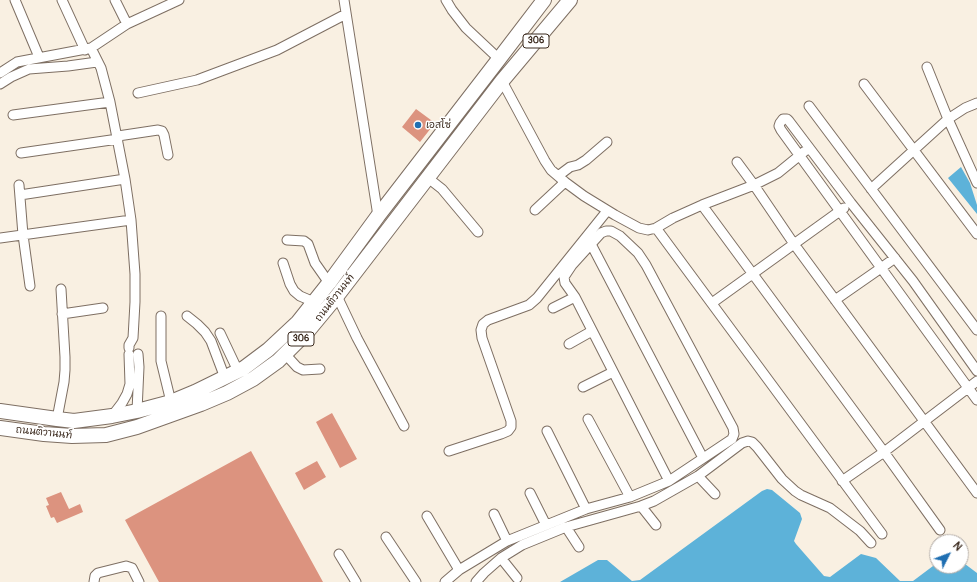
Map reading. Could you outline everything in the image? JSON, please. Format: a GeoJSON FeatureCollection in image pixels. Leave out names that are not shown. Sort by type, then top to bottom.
{"type":"FeatureCollection","features":[{"type":"Feature","properties":{"kind":"main road","name":"ถนนติวานนท์"},"geometry":{"type":"LineString","coordinates":[[0,411],[74,421],[137,412],[171,402],[225,378],[244,368],[268,350],[298,322],[329,283],[378,216],[544,0]]}},
{"type":"Feature","properties":{"kind":"main road","name":"306"},"geometry":{"type":"LineString","coordinates":[[502,82],[561,0]]}},
{"type":"Feature","properties":{"kind":"main road","name":"ถนนติวานนท์"},"geometry":{"type":"LineString","coordinates":[[0,428],[72,436],[106,435],[172,415],[202,404],[253,378],[278,361],[308,331],[337,296],[502,82],[570,0]]}},
{"type":"Feature","properties":{"kind":"street"},"geometry":{"type":"LineString","coordinates":[[15,0],[39,57]]}},
{"type":"Feature","properties":{"kind":"street"},"geometry":{"type":"LineString","coordinates":[[62,0],[88,49],[101,68],[118,138],[131,220],[135,288],[133,351],[137,412]]}},
{"type":"Feature","properties":{"kind":"street"},"geometry":{"type":"LineString","coordinates":[[115,0],[127,24]]}},
{"type":"Feature","properties":{"kind":"street"},"geometry":{"type":"LineString","coordinates":[[1,70],[18,62],[88,49],[127,24],[179,0]]}},
{"type":"Feature","properties":{"kind":"street"},"geometry":{"type":"LineString","coordinates":[[344,0],[378,216]]}},
{"type":"Feature","properties":{"kind":"street"},"geometry":{"type":"LineString","coordinates":[[446,0],[466,28],[499,60]]}},
{"type":"Feature","properties":{"kind":"street"},"geometry":{"type":"LineString","coordinates":[[138,93],[197,80],[277,50],[346,14]]}},
{"type":"Feature","properties":{"kind":"street"},"geometry":{"type":"LineString","coordinates":[[0,84],[29,69],[97,62]]}},
{"type":"Feature","properties":{"kind":"street"},"geometry":{"type":"LineString","coordinates":[[927,66],[948,119],[977,183]]}},
{"type":"Feature","properties":{"kind":"street"},"geometry":{"type":"LineString","coordinates":[[502,82],[551,170],[584,196],[607,211],[640,228],[648,230],[656,228],[673,218],[754,185],[778,173],[809,148]]}},
{"type":"Feature","properties":{"kind":"street"},"geometry":{"type":"LineString","coordinates":[[864,84],[977,234]]}},
{"type":"Feature","properties":{"kind":"street"},"geometry":{"type":"LineString","coordinates":[[13,115],[110,102]]}},
{"type":"Feature","properties":{"kind":"street"},"geometry":{"type":"LineString","coordinates":[[871,189],[948,119],[965,108],[977,103]]}},
{"type":"Feature","properties":{"kind":"street"},"geometry":{"type":"LineString","coordinates":[[809,106],[977,330]]}},
{"type":"Feature","properties":{"kind":"street"},"geometry":{"type":"LineString","coordinates":[[977,371],[913,281],[851,203],[789,121],[783,119],[779,126],[781,130],[977,400]]}},
{"type":"Feature","properties":{"kind":"street"},"geometry":{"type":"LineString","coordinates":[[21,153],[118,138],[158,130],[162,131],[164,135],[168,155]]}},
{"type":"Feature","properties":{"kind":"street"},"geometry":{"type":"LineString","coordinates":[[535,210],[570,167],[586,160],[607,142]]}},
{"type":"Feature","properties":{"kind":"street"},"geometry":{"type":"LineString","coordinates":[[737,162],[794,244],[977,493]]}},
{"type":"Feature","properties":{"kind":"street"},"geometry":{"type":"LineString","coordinates":[[428,178],[442,190],[478,232]]}},
{"type":"Feature","properties":{"kind":"street"},"geometry":{"type":"LineString","coordinates":[[30,286],[19,190],[125,179]]}},
{"type":"Feature","properties":{"kind":"street"},"geometry":{"type":"LineString","coordinates":[[712,303],[851,203]]}},
{"type":"Feature","properties":{"kind":"street"},"geometry":{"type":"LineString","coordinates":[[702,205],[940,530]]}},
{"type":"Feature","properties":{"kind":"street"},"geometry":{"type":"LineString","coordinates":[[450,451],[501,434],[508,431],[511,427],[511,421],[482,338],[481,330],[483,324],[488,320],[529,305],[537,298],[607,211]]}},
{"type":"Feature","properties":{"kind":"street"},"geometry":{"type":"LineString","coordinates":[[0,238],[131,220]]}},
{"type":"Feature","properties":{"kind":"street"},"geometry":{"type":"LineString","coordinates":[[656,228],[882,534]]}},
{"type":"Feature","properties":{"kind":"street"},"geometry":{"type":"LineString","coordinates":[[445,582],[459,570],[507,541],[586,509],[630,497],[669,481],[732,439],[734,434],[733,428],[646,265],[638,253],[620,236],[611,231],[606,231],[601,233],[572,265],[564,276],[565,283],[574,297],[669,481]]}},
{"type":"Feature","properties":{"kind":"street"},"geometry":{"type":"LineString","coordinates":[[287,240],[304,241],[308,244],[316,263],[329,283]]}},
{"type":"Feature","properties":{"kind":"street"},"geometry":{"type":"LineString","coordinates":[[591,244],[704,458]]}},
{"type":"Feature","properties":{"kind":"street"},"geometry":{"type":"LineString","coordinates":[[835,300],[894,258]]}},
{"type":"Feature","properties":{"kind":"street"},"geometry":{"type":"LineString","coordinates":[[283,263],[294,291],[300,296],[314,302]]}},
{"type":"Feature","properties":{"kind":"street"},"geometry":{"type":"LineString","coordinates":[[57,419],[65,370],[61,289]]}},
{"type":"Feature","properties":{"kind":"street"},"geometry":{"type":"LineString","coordinates":[[337,296],[357,338],[404,426]]}},
{"type":"Feature","properties":{"kind":"street"},"geometry":{"type":"LineString","coordinates":[[553,308],[574,297]]}},
{"type":"Feature","properties":{"kind":"street"},"geometry":{"type":"LineString","coordinates":[[62,314],[103,308]]}},
{"type":"Feature","properties":{"kind":"street"},"geometry":{"type":"LineString","coordinates":[[161,316],[161,361],[171,402]]}},
{"type":"Feature","properties":{"kind":"street"},"geometry":{"type":"LineString","coordinates":[[187,316],[205,332],[211,341],[225,378]]}},
{"type":"Feature","properties":{"kind":"street"},"geometry":{"type":"LineString","coordinates":[[924,327],[938,316]]}},
{"type":"Feature","properties":{"kind":"street"},"geometry":{"type":"LineString","coordinates":[[220,332],[238,371]]}},
{"type":"Feature","properties":{"kind":"street"},"geometry":{"type":"LineString","coordinates":[[569,344],[592,332]]}},
{"type":"Feature","properties":{"kind":"street"},"geometry":{"type":"LineString","coordinates":[[285,354],[297,367],[303,370],[320,369]]}},
{"type":"Feature","properties":{"kind":"street"},"geometry":{"type":"LineString","coordinates":[[112,416],[128,394],[134,372]]}},
{"type":"Feature","properties":{"kind":"street"},"geometry":{"type":"LineString","coordinates":[[583,387],[613,372]]}},
{"type":"Feature","properties":{"kind":"street"},"geometry":{"type":"LineString","coordinates":[[842,481],[884,452],[977,381]]}},
{"type":"Feature","properties":{"kind":"street"},"geometry":{"type":"LineString","coordinates":[[588,419],[630,497]]}},
{"type":"Feature","properties":{"kind":"street"},"geometry":{"type":"LineString","coordinates":[[547,431],[586,509]]}},
{"type":"Feature","properties":{"kind":"street"},"geometry":{"type":"LineString","coordinates":[[476,582],[501,558],[522,545],[566,527],[654,501],[698,476],[742,443],[748,441],[752,442],[784,482],[791,488],[801,495],[830,508],[860,531],[871,543]]}},
{"type":"Feature","properties":{"kind":"street"},"geometry":{"type":"LineString","coordinates":[[698,476],[715,494]]}},
{"type":"Feature","properties":{"kind":"street"},"geometry":{"type":"LineString","coordinates":[[530,493],[546,525]]}},
{"type":"Feature","properties":{"kind":"street"},"geometry":{"type":"LineString","coordinates":[[641,506],[656,525]]}},
{"type":"Feature","properties":{"kind":"street"},"geometry":{"type":"LineString","coordinates":[[494,514],[507,541]]}},
{"type":"Feature","properties":{"kind":"street"},"geometry":{"type":"LineString","coordinates":[[427,516],[459,570]]}},
{"type":"Feature","properties":{"kind":"street"},"geometry":{"type":"LineString","coordinates":[[566,527],[579,547]]}},
{"type":"Feature","properties":{"kind":"street"},"geometry":{"type":"LineString","coordinates":[[386,537],[416,582]]}},
{"type":"Feature","properties":{"kind":"street"},"geometry":{"type":"LineString","coordinates":[[339,554],[356,582]]}},
{"type":"Feature","properties":{"kind":"street"},"geometry":{"type":"LineString","coordinates":[[501,558],[517,578]]}},
{"type":"Feature","properties":{"kind":"street"},"geometry":{"type":"LineString","coordinates":[[94,582],[95,576],[98,573],[126,566],[132,568],[139,582]]}},
{"type":"Feature","properties":{"kind":"water"},"geometry":{"type":"Polygon","coordinates":[[[961,167],[970,183],[977,205],[977,214],[948,178],[961,167]]]}},
{"type":"Feature","properties":{"kind":"water"},"geometry":{"type":"Polygon","coordinates":[[[767,489],[772,490],[800,513],[802,519],[794,541],[824,576],[830,577],[861,554],[876,558],[900,581],[913,581],[929,569],[929,574],[969,574],[969,567],[977,573],[977,582],[560,582],[598,560],[607,560],[632,581],[640,580],[762,491],[767,489]]]}},
{"type":"Feature","properties":{"kind":"building","name":"เอสโซ่"},"geometry":{"type":"Polygon","coordinates":[[[416,109],[435,123],[420,142],[402,127],[416,109]]]}},
{"type":"Feature","properties":{"kind":"building"},"geometry":{"type":"Polygon","coordinates":[[[332,413],[357,459],[340,468],[316,422],[332,413]]]}},
{"type":"Feature","properties":{"kind":"building"},"geometry":{"type":"Polygon","coordinates":[[[251,451],[323,582],[159,582],[125,520],[251,451]]]}},
{"type":"Feature","properties":{"kind":"building"},"geometry":{"type":"Polygon","coordinates":[[[317,461],[326,477],[304,490],[295,473],[317,461]]]}},
{"type":"Feature","properties":{"kind":"building"},"geometry":{"type":"Polygon","coordinates":[[[61,492],[69,509],[80,504],[83,512],[57,523],[54,517],[51,518],[46,506],[49,505],[46,498],[61,492]]]}},
{"type":"Feature","properties":{"kind":"place","name":"เอสโซ่"},"geometry":{"type":"Point","coordinates":[418,125]}}]}
